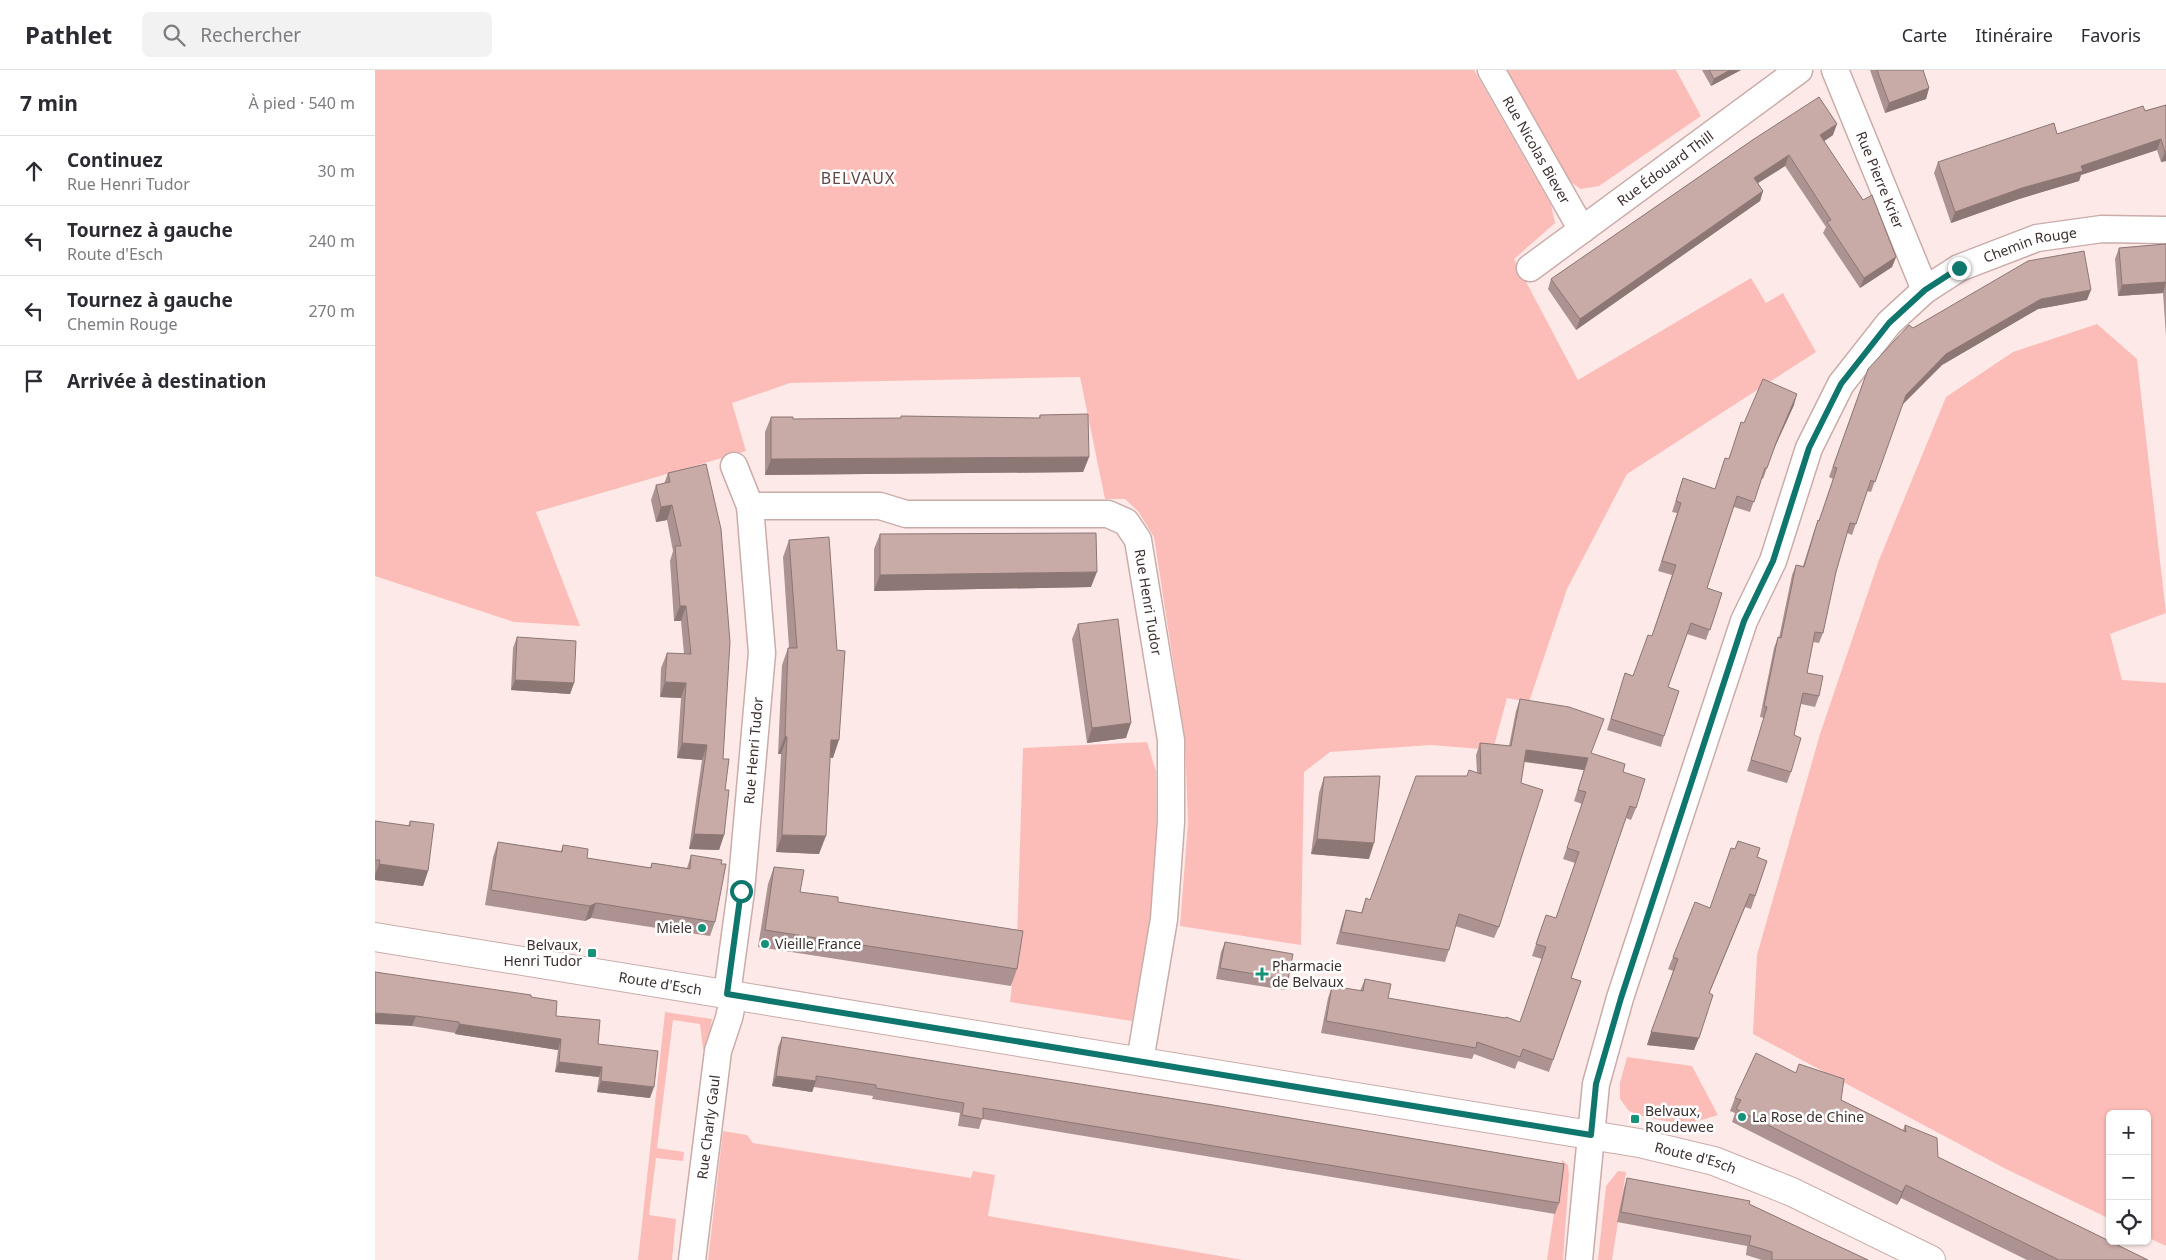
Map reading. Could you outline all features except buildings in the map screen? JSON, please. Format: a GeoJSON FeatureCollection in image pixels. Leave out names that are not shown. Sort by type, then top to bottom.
{"type":"FeatureCollection","features":[{"type":"Feature","properties":{"kind":"main road","name":"Route d'Esch"},"geometry":{"type":"LineString","coordinates":[[375,937],[1639,1143],[1714,1161],[1792,1192],[1931,1260]]}},
{"type":"Feature","properties":{"kind":"street","name":"Rue Nicolas Biever"},"geometry":{"type":"LineString","coordinates":[[1491,70],[1582,230]]}},
{"type":"Feature","properties":{"kind":"street","name":"Rue Édouard Thill"},"geometry":{"type":"LineString","coordinates":[[1530,268],[1799,70]]}},
{"type":"Feature","properties":{"kind":"street","name":"Rue Pierre Krier"},"geometry":{"type":"LineString","coordinates":[[1835,70],[1925,290]]}},
{"type":"Feature","properties":{"kind":"street","name":"Chemin Rouge"},"geometry":{"type":"LineString","coordinates":[[1579,1260],[1596,1084],[1621,998],[1744,621],[1773,561],[1809,448],[1841,384],[1889,323],[1925,290],[1959,268],[2037,238],[2102,229],[2166,230]]}},
{"type":"Feature","properties":{"kind":"street","name":"Rue Henri Tudor"},"geometry":{"type":"LineString","coordinates":[[730,995],[762,654],[750,506],[734,466]]}},
{"type":"Feature","properties":{"kind":"street","name":"Rue Henri Tudor"},"geometry":{"type":"LineString","coordinates":[[750,506],[880,506],[905,514],[1108,514],[1126,522],[1138,540],[1171,740],[1171,822],[1164,919],[1140,1061]]}},
{"type":"Feature","properties":{"kind":"street","name":"Rue Charly Gaul"},"geometry":{"type":"LineString","coordinates":[[692,1260],[719,1051],[729,1018],[730,995]]}},
{"type":"Feature","properties":{"kind":"shaded area"},"geometry":{"type":"Polygon","coordinates":[[[375,70],[1474,70],[1551,205],[1555,223],[1514,259],[1578,380],[1751,278],[1766,303],[1783,293],[1816,352],[1627,474],[1567,589],[1529,702],[1507,698],[1493,750],[1431,745],[1330,752],[1304,772],[1301,945],[1180,926],[1188,822],[1185,739],[1154,537],[1138,511],[1125,499],[1105,499],[1080,377],[790,383],[732,403],[746,451],[536,512],[580,626],[514,622],[375,576],[375,70]]]}},
{"type":"Feature","properties":{"kind":"shaded area"},"geometry":{"type":"Polygon","coordinates":[[[1506,70],[1676,70],[1701,116],[1599,186],[1581,189],[1567,180],[1506,70]]]}},
{"type":"Feature","properties":{"kind":"shaded area"},"geometry":{"type":"Polygon","coordinates":[[[2097,324],[2137,359],[2166,613],[2110,634],[2122,680],[2166,683],[2166,1246],[2151,1239],[2151,1110],[2106,1110],[2106,1217],[2006,1169],[1753,1034],[1757,955],[1820,734],[1879,560],[1946,397],[2013,352],[2097,324]]]}},
{"type":"Feature","properties":{"kind":"shaded area"},"geometry":{"type":"Polygon","coordinates":[[[1147,742],[1156,771],[1157,866],[1143,968],[1132,1021],[1010,1002],[1017,941],[1023,748],[1147,742]]]}},
{"type":"Feature","properties":{"kind":"shaded area"},"geometry":{"type":"Polygon","coordinates":[[[665,1012],[712,1019],[707,1050],[703,1049],[700,1024],[673,1020],[657,1148],[684,1152],[683,1161],[656,1158],[649,1215],[676,1219],[672,1260],[638,1260],[665,1012]]]}},
{"type":"Feature","properties":{"kind":"shaded area"},"geometry":{"type":"Polygon","coordinates":[[[1627,1057],[1692,1066],[1718,1115],[1685,1125],[1645,1117],[1629,1111],[1620,1099],[1620,1083],[1627,1057]]]}},
{"type":"Feature","properties":{"kind":"shaded area"},"geometry":{"type":"Polygon","coordinates":[[[723,1131],[747,1135],[753,1143],[971,1178],[973,1171],[995,1175],[988,1216],[1243,1260],[708,1260],[723,1131]]]}},
{"type":"Feature","properties":{"kind":"shaded area"},"geometry":{"type":"Polygon","coordinates":[[[1562,1160],[1568,1165],[1569,1175],[1563,1260],[1547,1260],[1562,1160]]]}},
{"type":"Feature","properties":{"kind":"shaded area"},"geometry":{"type":"Polygon","coordinates":[[[1618,1171],[1626,1172],[1612,1260],[1598,1260],[1606,1186],[1618,1171]]]}},
{"type":"Feature","properties":{"kind":"place","name":"Miele"},"geometry":{"type":"Point","coordinates":[702,928]}},
{"type":"Feature","properties":{"kind":"place","name":"Vieille France"},"geometry":{"type":"Point","coordinates":[765,944]}},
{"type":"Feature","properties":{"kind":"place","name":"Belvaux, Henri Tudor"},"geometry":{"type":"Point","coordinates":[592,953]}},
{"type":"Feature","properties":{"kind":"place","name":"Pharmacie de Belvaux"},"geometry":{"type":"Point","coordinates":[1262,974]}},
{"type":"Feature","properties":{"kind":"place","name":"La Rose de Chine"},"geometry":{"type":"Point","coordinates":[1742,1117]}},
{"type":"Feature","properties":{"kind":"place","name":"Belvaux, Roudewee"},"geometry":{"type":"Point","coordinates":[1635,1119]}},
{"type":"Feature","properties":{"kind":"district","name":"BELVAUX"},"geometry":{"type":"Point","coordinates":[858,178]}},
{"type":"Feature","properties":{"kind":"route"},"geometry":{"type":"LineString","coordinates":[[741,891],[727,994],[1591,1135],[1596,1084],[1621,998],[1744,621],[1773,561],[1809,448],[1841,384],[1889,323],[1925,290],[1959,268]]}}]}
